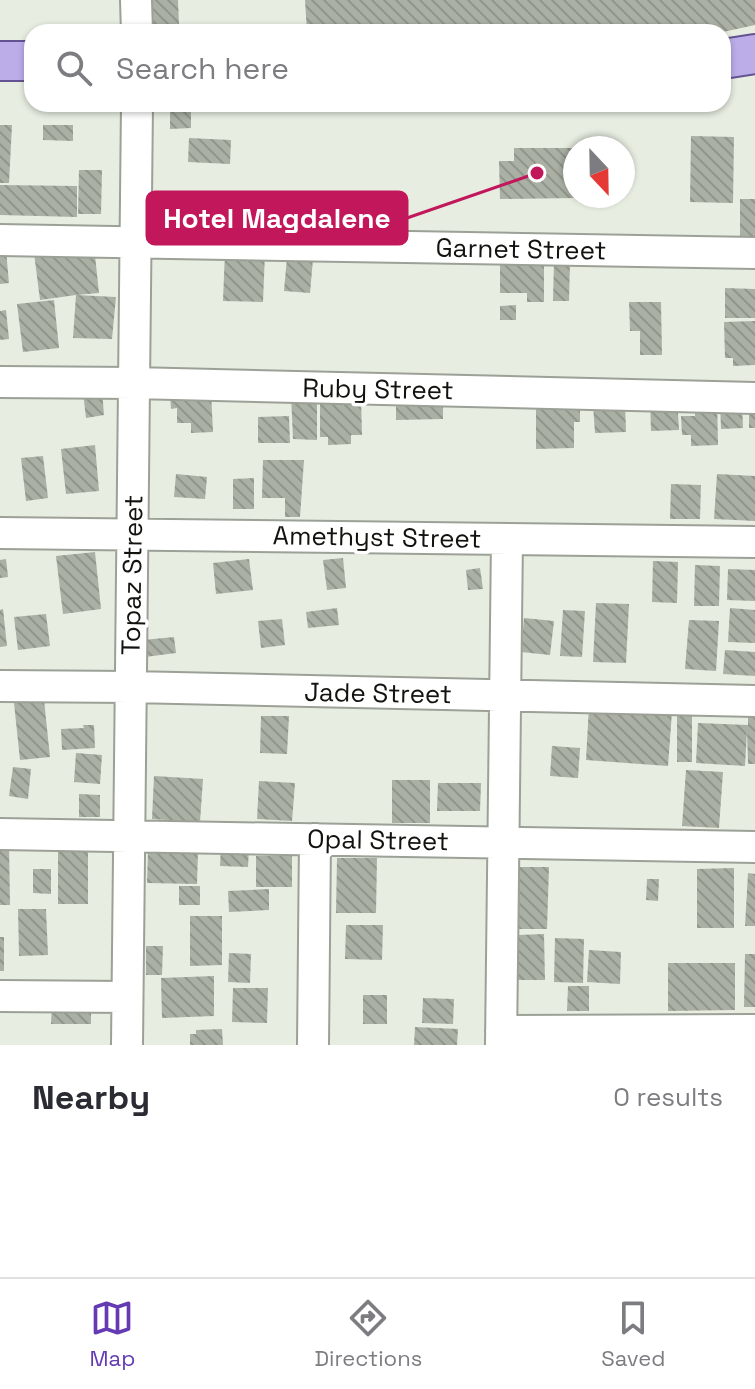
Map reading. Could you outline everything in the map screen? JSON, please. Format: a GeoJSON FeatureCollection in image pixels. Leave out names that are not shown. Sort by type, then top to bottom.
{"type":"FeatureCollection","features":[{"type":"Feature","properties":{"kind":"main road"},"geometry":{"type":"LineString","coordinates":[[731,58],[755,54]]}},
{"type":"Feature","properties":{"kind":"main road"},"geometry":{"type":"LineString","coordinates":[[0,61],[24,61]]}},
{"type":"Feature","properties":{"kind":"street"},"geometry":{"type":"LineString","coordinates":[[136,0],[137,24]]}},
{"type":"Feature","properties":{"kind":"street","name":"Topaz Street"},"geometry":{"type":"LineString","coordinates":[[127,1045],[137,112]]}},
{"type":"Feature","properties":{"kind":"street","name":"Garnet Street"},"geometry":{"type":"LineString","coordinates":[[0,240],[755,253]]}},
{"type":"Feature","properties":{"kind":"street","name":"Ruby Street"},"geometry":{"type":"LineString","coordinates":[[0,382],[755,398]]}},
{"type":"Feature","properties":{"kind":"street","name":"Amethyst Street"},"geometry":{"type":"LineString","coordinates":[[0,533],[755,542]]}},
{"type":"Feature","properties":{"kind":"street"},"geometry":{"type":"LineString","coordinates":[[507,539],[501,1038],[755,1030]]}},
{"type":"Feature","properties":{"kind":"street","name":"Jade Street"},"geometry":{"type":"LineString","coordinates":[[0,686],[755,701]]}},
{"type":"Feature","properties":{"kind":"street","name":"Opal Street"},"geometry":{"type":"LineString","coordinates":[[0,834],[755,847]]}},
{"type":"Feature","properties":{"kind":"street"},"geometry":{"type":"LineString","coordinates":[[313,1045],[315,839]]}},
{"type":"Feature","properties":{"kind":"street"},"geometry":{"type":"LineString","coordinates":[[0,996],[127,997]]}},
{"type":"Feature","properties":{"kind":"building"},"geometry":{"type":"Polygon","coordinates":[[[144,0],[178,0],[179,24],[145,24],[144,0]]]}},
{"type":"Feature","properties":{"kind":"building"},"geometry":{"type":"Polygon","coordinates":[[[305,0],[755,0],[755,25],[731,30],[731,24],[306,24],[305,0]]]}},
{"type":"Feature","properties":{"kind":"building"},"geometry":{"type":"Polygon","coordinates":[[[170,112],[191,112],[191,128],[170,129],[170,112]]]}},
{"type":"Feature","properties":{"kind":"building"},"geometry":{"type":"Polygon","coordinates":[[[0,125],[12,125],[9,183],[0,183],[0,125]]]}},
{"type":"Feature","properties":{"kind":"building"},"geometry":{"type":"Polygon","coordinates":[[[43,125],[73,125],[73,141],[43,140],[43,125]]]}},
{"type":"Feature","properties":{"kind":"building"},"geometry":{"type":"Polygon","coordinates":[[[691,136],[734,137],[733,203],[690,202],[691,136]]]}},
{"type":"Feature","properties":{"kind":"building"},"geometry":{"type":"Polygon","coordinates":[[[189,138],[231,140],[230,164],[188,162],[189,138]]]}},
{"type":"Feature","properties":{"kind":"building"},"geometry":{"type":"Polygon","coordinates":[[[514,148],[563,148],[563,198],[500,199],[499,161],[514,161],[514,148]]]}},
{"type":"Feature","properties":{"kind":"building"},"geometry":{"type":"Polygon","coordinates":[[[79,170],[102,170],[101,214],[78,214],[79,170]]]}},
{"type":"Feature","properties":{"kind":"building"},"geometry":{"type":"Polygon","coordinates":[[[0,185],[77,186],[77,217],[0,215],[0,185]]]}},
{"type":"Feature","properties":{"kind":"building"},"geometry":{"type":"Polygon","coordinates":[[[740,199],[755,199],[755,243],[740,243],[740,199]]]}},
{"type":"Feature","properties":{"kind":"building"},"geometry":{"type":"Polygon","coordinates":[[[94,246],[99,293],[40,300],[34,253],[94,246]]]}},
{"type":"Feature","properties":{"kind":"building"},"geometry":{"type":"Polygon","coordinates":[[[288,246],[314,248],[310,293],[284,291],[288,246]]]}},
{"type":"Feature","properties":{"kind":"building"},"geometry":{"type":"Polygon","coordinates":[[[0,250],[6,250],[9,283],[0,284],[0,250]]]}},
{"type":"Feature","properties":{"kind":"building"},"geometry":{"type":"Polygon","coordinates":[[[225,251],[265,253],[263,302],[223,301],[225,251]]]}},
{"type":"Feature","properties":{"kind":"building"},"geometry":{"type":"Polygon","coordinates":[[[500,255],[544,255],[544,302],[527,302],[527,293],[500,293],[500,255]]]}},
{"type":"Feature","properties":{"kind":"building"},"geometry":{"type":"Polygon","coordinates":[[[554,261],[570,262],[569,301],[553,301],[554,261]]]}},
{"type":"Feature","properties":{"kind":"building"},"geometry":{"type":"Polygon","coordinates":[[[725,288],[755,289],[755,318],[725,318],[725,288]]]}},
{"type":"Feature","properties":{"kind":"building"},"geometry":{"type":"Polygon","coordinates":[[[76,295],[116,297],[112,339],[73,338],[76,295]]]}},
{"type":"Feature","properties":{"kind":"building"},"geometry":{"type":"Polygon","coordinates":[[[54,300],[59,348],[23,352],[17,304],[54,300]]]}},
{"type":"Feature","properties":{"kind":"building"},"geometry":{"type":"Polygon","coordinates":[[[629,302],[661,302],[662,355],[640,355],[640,331],[630,331],[629,302]]]}},
{"type":"Feature","properties":{"kind":"building"},"geometry":{"type":"Polygon","coordinates":[[[516,305],[516,320],[500,320],[500,306],[516,305]]]}},
{"type":"Feature","properties":{"kind":"building"},"geometry":{"type":"Polygon","coordinates":[[[6,310],[9,339],[0,340],[0,311],[6,310]]]}},
{"type":"Feature","properties":{"kind":"building"},"geometry":{"type":"Polygon","coordinates":[[[755,321],[755,365],[733,366],[733,358],[725,358],[724,322],[755,321]]]}},
{"type":"Feature","properties":{"kind":"building"},"geometry":{"type":"Polygon","coordinates":[[[102,390],[104,415],[86,418],[83,392],[102,390]]]}},
{"type":"Feature","properties":{"kind":"building"},"geometry":{"type":"Polygon","coordinates":[[[396,391],[443,391],[443,419],[396,420],[396,391]]]}},
{"type":"Feature","properties":{"kind":"building"},"geometry":{"type":"Polygon","coordinates":[[[211,392],[213,432],[191,433],[191,423],[177,423],[177,408],[171,409],[170,394],[211,392]]]}},
{"type":"Feature","properties":{"kind":"building"},"geometry":{"type":"Polygon","coordinates":[[[317,394],[317,440],[293,439],[291,395],[317,394]]]}},
{"type":"Feature","properties":{"kind":"building"},"geometry":{"type":"Polygon","coordinates":[[[695,397],[717,397],[718,445],[691,446],[691,435],[682,435],[681,416],[695,416],[695,397]]]}},
{"type":"Feature","properties":{"kind":"building"},"geometry":{"type":"Polygon","coordinates":[[[320,398],[361,398],[362,435],[351,435],[351,444],[328,445],[328,437],[320,437],[320,398]]]}},
{"type":"Feature","properties":{"kind":"building"},"geometry":{"type":"Polygon","coordinates":[[[677,398],[679,430],[651,431],[650,399],[677,398]]]}},
{"type":"Feature","properties":{"kind":"building"},"geometry":{"type":"Polygon","coordinates":[[[749,399],[755,399],[755,428],[749,428],[749,399]]]}},
{"type":"Feature","properties":{"kind":"building"},"geometry":{"type":"Polygon","coordinates":[[[536,401],[580,401],[580,422],[574,422],[574,448],[536,449],[536,401]]]}},
{"type":"Feature","properties":{"kind":"building"},"geometry":{"type":"Polygon","coordinates":[[[720,402],[742,402],[743,428],[721,429],[720,402]]]}},
{"type":"Feature","properties":{"kind":"building"},"geometry":{"type":"Polygon","coordinates":[[[625,403],[626,432],[595,433],[593,405],[625,403]]]}},
{"type":"Feature","properties":{"kind":"building"},"geometry":{"type":"Polygon","coordinates":[[[289,416],[290,443],[258,443],[258,417],[289,416]]]}},
{"type":"Feature","properties":{"kind":"building"},"geometry":{"type":"Polygon","coordinates":[[[95,445],[99,491],[66,494],[61,449],[95,445]]]}},
{"type":"Feature","properties":{"kind":"building"},"geometry":{"type":"Polygon","coordinates":[[[43,456],[48,498],[26,501],[21,458],[43,456]]]}},
{"type":"Feature","properties":{"kind":"building"},"geometry":{"type":"Polygon","coordinates":[[[263,460],[304,460],[300,517],[285,517],[285,498],[262,498],[263,460]]]}},
{"type":"Feature","properties":{"kind":"building"},"geometry":{"type":"Polygon","coordinates":[[[176,474],[207,477],[205,499],[174,497],[176,474]]]}},
{"type":"Feature","properties":{"kind":"building"},"geometry":{"type":"Polygon","coordinates":[[[717,474],[755,476],[755,521],[714,519],[717,474]]]}},
{"type":"Feature","properties":{"kind":"building"},"geometry":{"type":"Polygon","coordinates":[[[254,478],[254,509],[233,509],[233,479],[254,478]]]}},
{"type":"Feature","properties":{"kind":"building"},"geometry":{"type":"Polygon","coordinates":[[[671,484],[701,485],[700,519],[670,519],[671,484]]]}},
{"type":"Feature","properties":{"kind":"building"},"geometry":{"type":"Polygon","coordinates":[[[95,552],[101,609],[63,614],[56,556],[95,552]]]}},
{"type":"Feature","properties":{"kind":"building"},"geometry":{"type":"Polygon","coordinates":[[[343,558],[346,588],[327,590],[323,560],[343,558]]]}},
{"type":"Feature","properties":{"kind":"building"},"geometry":{"type":"Polygon","coordinates":[[[6,559],[8,577],[0,578],[0,560],[6,559]]]}},
{"type":"Feature","properties":{"kind":"building"},"geometry":{"type":"Polygon","coordinates":[[[249,559],[253,590],[216,594],[213,563],[249,559]]]}},
{"type":"Feature","properties":{"kind":"building"},"geometry":{"type":"Polygon","coordinates":[[[653,561],[678,562],[677,603],[652,602],[653,561]]]}},
{"type":"Feature","properties":{"kind":"building"},"geometry":{"type":"Polygon","coordinates":[[[695,565],[720,566],[719,606],[694,606],[695,565]]]}},
{"type":"Feature","properties":{"kind":"building"},"geometry":{"type":"Polygon","coordinates":[[[480,568],[483,589],[468,590],[466,570],[480,568]]]}},
{"type":"Feature","properties":{"kind":"building"},"geometry":{"type":"Polygon","coordinates":[[[728,569],[755,570],[755,601],[727,600],[728,569]]]}},
{"type":"Feature","properties":{"kind":"building"},"geometry":{"type":"Polygon","coordinates":[[[596,603],[629,604],[626,663],[593,662],[596,603]]]}},
{"type":"Feature","properties":{"kind":"building"},"geometry":{"type":"Polygon","coordinates":[[[337,608],[339,625],[308,628],[306,612],[337,608]]]}},
{"type":"Feature","properties":{"kind":"building"},"geometry":{"type":"Polygon","coordinates":[[[730,608],[755,610],[755,643],[728,642],[730,608]]]}},
{"type":"Feature","properties":{"kind":"building"},"geometry":{"type":"Polygon","coordinates":[[[3,609],[7,646],[0,647],[0,610],[3,609]]]}},
{"type":"Feature","properties":{"kind":"building"},"geometry":{"type":"Polygon","coordinates":[[[563,610],[585,611],[582,657],[560,656],[563,610]]]}},
{"type":"Feature","properties":{"kind":"building"},"geometry":{"type":"Polygon","coordinates":[[[46,614],[50,646],[18,650],[14,617],[46,614]]]}},
{"type":"Feature","properties":{"kind":"building"},"geometry":{"type":"Polygon","coordinates":[[[524,618],[554,621],[550,655],[521,652],[524,618]]]}},
{"type":"Feature","properties":{"kind":"building"},"geometry":{"type":"Polygon","coordinates":[[[282,619],[285,645],[261,648],[258,621],[282,619]]]}},
{"type":"Feature","properties":{"kind":"building"},"geometry":{"type":"Polygon","coordinates":[[[689,620],[719,621],[716,671],[685,669],[689,620]]]}},
{"type":"Feature","properties":{"kind":"building"},"geometry":{"type":"Polygon","coordinates":[[[174,637],[176,653],[145,657],[143,640],[174,637]]]}},
{"type":"Feature","properties":{"kind":"building"},"geometry":{"type":"Polygon","coordinates":[[[725,650],[755,652],[755,676],[723,674],[725,650]]]}},
{"type":"Feature","properties":{"kind":"building"},"geometry":{"type":"Polygon","coordinates":[[[44,700],[50,757],[20,760],[14,703],[44,700]]]}},
{"type":"Feature","properties":{"kind":"building"},"geometry":{"type":"Polygon","coordinates":[[[755,705],[755,764],[748,764],[747,731],[745,766],[696,763],[698,723],[748,725],[748,706],[755,705]]]}},
{"type":"Feature","properties":{"kind":"building"},"geometry":{"type":"Polygon","coordinates":[[[589,706],[672,712],[668,766],[586,760],[589,706]]]}},
{"type":"Feature","properties":{"kind":"building"},"geometry":{"type":"Polygon","coordinates":[[[677,708],[692,708],[692,762],[677,762],[677,708]]]}},
{"type":"Feature","properties":{"kind":"building"},"geometry":{"type":"Polygon","coordinates":[[[261,716],[289,716],[287,754],[260,753],[261,716]]]}},
{"type":"Feature","properties":{"kind":"building"},"geometry":{"type":"Polygon","coordinates":[[[83,725],[94,725],[95,748],[62,750],[61,729],[84,728],[83,725]]]}},
{"type":"Feature","properties":{"kind":"building"},"geometry":{"type":"Polygon","coordinates":[[[552,746],[580,748],[578,778],[550,776],[552,746]]]}},
{"type":"Feature","properties":{"kind":"building"},"geometry":{"type":"Polygon","coordinates":[[[76,753],[102,755],[100,784],[74,782],[76,753]]]}},
{"type":"Feature","properties":{"kind":"building"},"geometry":{"type":"Polygon","coordinates":[[[13,767],[31,769],[28,799],[9,796],[13,767]]]}},
{"type":"Feature","properties":{"kind":"building"},"geometry":{"type":"Polygon","coordinates":[[[686,770],[723,772],[719,828],[682,826],[686,770]]]}},
{"type":"Feature","properties":{"kind":"building"},"geometry":{"type":"Polygon","coordinates":[[[154,776],[203,779],[200,822],[152,819],[154,776]]]}},
{"type":"Feature","properties":{"kind":"building"},"geometry":{"type":"Polygon","coordinates":[[[392,780],[430,780],[430,823],[392,823],[392,780]]]}},
{"type":"Feature","properties":{"kind":"building"},"geometry":{"type":"Polygon","coordinates":[[[259,781],[295,783],[292,821],[257,819],[259,781]]]}},
{"type":"Feature","properties":{"kind":"building"},"geometry":{"type":"Polygon","coordinates":[[[438,783],[481,783],[480,811],[437,811],[438,783]]]}},
{"type":"Feature","properties":{"kind":"building"},"geometry":{"type":"Polygon","coordinates":[[[79,794],[100,795],[100,817],[79,817],[79,794]]]}},
{"type":"Feature","properties":{"kind":"building"},"geometry":{"type":"Polygon","coordinates":[[[0,844],[9,844],[10,905],[0,905],[0,844]]]}},
{"type":"Feature","properties":{"kind":"building"},"geometry":{"type":"Polygon","coordinates":[[[221,846],[249,847],[248,867],[220,866],[221,846]]]}},
{"type":"Feature","properties":{"kind":"building"},"geometry":{"type":"Polygon","coordinates":[[[58,848],[88,848],[88,904],[58,904],[58,848]]]}},
{"type":"Feature","properties":{"kind":"building"},"geometry":{"type":"Polygon","coordinates":[[[148,851],[198,851],[197,884],[147,883],[148,851]]]}},
{"type":"Feature","properties":{"kind":"building"},"geometry":{"type":"Polygon","coordinates":[[[256,856],[292,856],[292,887],[256,887],[256,856]]]}},
{"type":"Feature","properties":{"kind":"building"},"geometry":{"type":"Polygon","coordinates":[[[337,858],[377,858],[376,913],[336,913],[337,858]]]}},
{"type":"Feature","properties":{"kind":"building"},"geometry":{"type":"Polygon","coordinates":[[[517,867],[549,867],[547,929],[516,929],[517,867]]]}},
{"type":"Feature","properties":{"kind":"building"},"geometry":{"type":"Polygon","coordinates":[[[734,868],[734,928],[697,928],[697,869],[734,868]]]}},
{"type":"Feature","properties":{"kind":"building"},"geometry":{"type":"Polygon","coordinates":[[[33,869],[51,869],[51,894],[33,893],[33,869]]]}},
{"type":"Feature","properties":{"kind":"building"},"geometry":{"type":"Polygon","coordinates":[[[748,873],[755,874],[755,926],[745,926],[748,873]]]}},
{"type":"Feature","properties":{"kind":"building"},"geometry":{"type":"Polygon","coordinates":[[[647,879],[659,879],[658,901],[646,900],[647,879]]]}},
{"type":"Feature","properties":{"kind":"building"},"geometry":{"type":"Polygon","coordinates":[[[179,886],[200,886],[200,905],[179,905],[179,886]]]}},
{"type":"Feature","properties":{"kind":"building"},"geometry":{"type":"Polygon","coordinates":[[[269,889],[269,910],[229,912],[228,891],[269,889]]]}},
{"type":"Feature","properties":{"kind":"building"},"geometry":{"type":"Polygon","coordinates":[[[18,909],[46,909],[48,955],[19,956],[18,909]]]}},
{"type":"Feature","properties":{"kind":"building"},"geometry":{"type":"Polygon","coordinates":[[[190,916],[222,916],[222,965],[190,966],[190,916]]]}},
{"type":"Feature","properties":{"kind":"building"},"geometry":{"type":"Polygon","coordinates":[[[346,925],[383,925],[382,960],[345,959],[346,925]]]}},
{"type":"Feature","properties":{"kind":"building"},"geometry":{"type":"Polygon","coordinates":[[[544,934],[545,980],[518,980],[518,935],[544,934]]]}},
{"type":"Feature","properties":{"kind":"building"},"geometry":{"type":"Polygon","coordinates":[[[0,937],[4,937],[4,971],[0,971],[0,937]]]}},
{"type":"Feature","properties":{"kind":"building"},"geometry":{"type":"Polygon","coordinates":[[[555,938],[584,939],[583,983],[554,982],[555,938]]]}},
{"type":"Feature","properties":{"kind":"building"},"geometry":{"type":"Polygon","coordinates":[[[146,946],[163,946],[162,975],[146,975],[146,946]]]}},
{"type":"Feature","properties":{"kind":"building"},"geometry":{"type":"Polygon","coordinates":[[[589,950],[621,952],[620,984],[587,982],[589,950]]]}},
{"type":"Feature","properties":{"kind":"building"},"geometry":{"type":"Polygon","coordinates":[[[229,953],[251,954],[250,983],[228,982],[229,953]]]}},
{"type":"Feature","properties":{"kind":"building"},"geometry":{"type":"Polygon","coordinates":[[[745,954],[755,954],[755,1007],[744,1007],[745,954]]]}},
{"type":"Feature","properties":{"kind":"building"},"geometry":{"type":"Polygon","coordinates":[[[668,963],[735,963],[735,1010],[668,1011],[668,963]]]}},
{"type":"Feature","properties":{"kind":"building"},"geometry":{"type":"Polygon","coordinates":[[[214,976],[214,1016],[162,1018],[161,978],[214,976]]]}},
{"type":"Feature","properties":{"kind":"building"},"geometry":{"type":"Polygon","coordinates":[[[568,986],[589,986],[589,1011],[567,1011],[568,986]]]}},
{"type":"Feature","properties":{"kind":"building"},"geometry":{"type":"Polygon","coordinates":[[[233,988],[268,988],[267,1023],[232,1022],[233,988]]]}},
{"type":"Feature","properties":{"kind":"building"},"geometry":{"type":"Polygon","coordinates":[[[363,995],[387,995],[387,1024],[363,1024],[363,995]]]}},
{"type":"Feature","properties":{"kind":"building"},"geometry":{"type":"Polygon","coordinates":[[[423,998],[454,999],[453,1024],[422,1023],[423,998]]]}},
{"type":"Feature","properties":{"kind":"building"},"geometry":{"type":"Polygon","coordinates":[[[52,1003],[91,1003],[91,1024],[51,1024],[52,1003]]]}},
{"type":"Feature","properties":{"kind":"building"},"geometry":{"type":"Polygon","coordinates":[[[415,1027],[458,1029],[457,1045],[414,1045],[415,1027]]]}},
{"type":"Feature","properties":{"kind":"building"},"geometry":{"type":"Polygon","coordinates":[[[222,1029],[223,1045],[190,1045],[190,1034],[196,1034],[196,1030],[222,1029]]]}},
{"type":"Feature","properties":{"kind":"place","name":"Hotel Magdalene"},"geometry":{"type":"Point","coordinates":[537,173]}}]}
